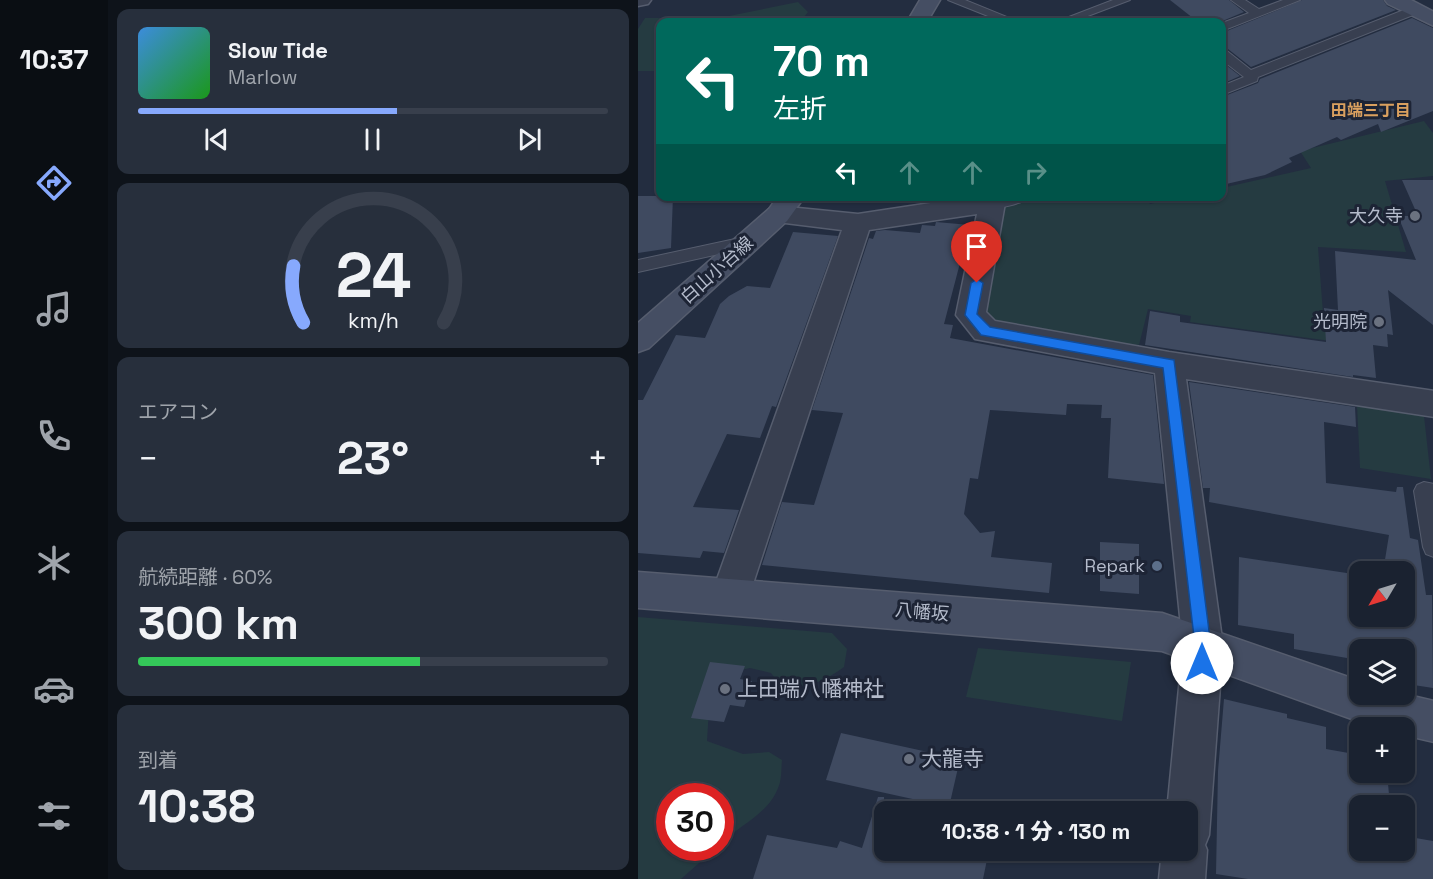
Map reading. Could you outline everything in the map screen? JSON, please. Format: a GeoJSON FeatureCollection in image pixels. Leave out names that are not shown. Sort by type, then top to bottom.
{"type":"FeatureCollection","features":[{"type":"Feature","properties":{"kind":"street"},"geometry":{"type":"LineString","coordinates":[[919,18],[930,0]]}},
{"type":"Feature","properties":{"kind":"street"},"geometry":{"type":"LineString","coordinates":[[1395,0],[1433,20]]}},
{"type":"Feature","properties":{"kind":"street"},"geometry":{"type":"LineString","coordinates":[[785,206],[858,223],[992,203],[971,315],[986,331],[1169,364],[1433,404]]}},
{"type":"Feature","properties":{"kind":"street","name":"白山小台線"},"geometry":{"type":"LineString","coordinates":[[638,340],[749,242],[785,206]]}},
{"type":"Feature","properties":{"kind":"street"},"geometry":{"type":"LineString","coordinates":[[730,596],[858,223]]}},
{"type":"Feature","properties":{"kind":"street"},"geometry":{"type":"LineString","coordinates":[[1169,364],[1203,646],[1190,801]]}},
{"type":"Feature","properties":{"kind":"street","name":"八幡坂"},"geometry":{"type":"LineString","coordinates":[[638,590],[1162,632],[1363,703],[1433,722]]}},
{"type":"Feature","properties":{"kind":"street"},"geometry":{"type":"LineString","coordinates":[[1182,879],[1184,861]]}},
{"type":"Feature","properties":{"kind":"lane"},"geometry":{"type":"LineString","coordinates":[[954,0],[1002,18]]}},
{"type":"Feature","properties":{"kind":"lane"},"geometry":{"type":"LineString","coordinates":[[1073,18],[1124,0]]}},
{"type":"Feature","properties":{"kind":"lane"},"geometry":{"type":"LineString","coordinates":[[1236,0],[1258,13]]}},
{"type":"Feature","properties":{"kind":"lane"},"geometry":{"type":"LineString","coordinates":[[1226,25],[1294,0]]}},
{"type":"Feature","properties":{"kind":"lane"},"geometry":{"type":"LineString","coordinates":[[1250,75],[1414,10]]}},
{"type":"Feature","properties":{"kind":"lane"},"geometry":{"type":"LineString","coordinates":[[1226,57],[1250,75]]}},
{"type":"Feature","properties":{"kind":"lane"},"geometry":{"type":"LineString","coordinates":[[1226,90],[1252,78],[1250,75]]}},
{"type":"Feature","properties":{"kind":"lane"},"geometry":{"type":"LineString","coordinates":[[992,203],[1001,201]]}},
{"type":"Feature","properties":{"kind":"lane"},"geometry":{"type":"LineString","coordinates":[[638,266],[749,242]]}},
{"type":"Feature","properties":{"kind":"lane"},"geometry":{"type":"LineString","coordinates":[[1433,493],[1424,491],[1433,547]]}},
{"type":"Feature","properties":{"kind":"green space"},"geometry":{"type":"Polygon","coordinates":[[[798,2],[808,12],[803,18],[719,18],[798,2]]]}},
{"type":"Feature","properties":{"kind":"green space"},"geometry":{"type":"Polygon","coordinates":[[[645,18],[656,18],[656,71],[638,71],[638,29],[645,18]]]}},
{"type":"Feature","properties":{"kind":"green space"},"geometry":{"type":"Polygon","coordinates":[[[1424,121],[1433,133],[1433,176],[1385,181],[1406,252],[1318,247],[1324,326],[1337,328],[1338,342],[1190,322],[1191,316],[1148,309],[1139,345],[1127,344],[996,324],[980,309],[1001,206],[1023,201],[1148,201],[1150,204],[1164,201],[1226,201],[1226,187],[1311,168],[1300,151],[1424,121]]]}},
{"type":"Feature","properties":{"kind":"green space"},"geometry":{"type":"Polygon","coordinates":[[[1357,405],[1424,416],[1431,479],[1360,468],[1357,405]]]}},
{"type":"Feature","properties":{"kind":"green space"},"geometry":{"type":"Polygon","coordinates":[[[638,617],[832,633],[847,649],[844,667],[827,678],[797,686],[778,681],[771,673],[750,668],[731,672],[709,709],[707,741],[743,754],[769,752],[782,760],[780,782],[768,805],[734,833],[734,783],[656,783],[656,861],[701,861],[681,879],[638,879],[638,617]]]}},
{"type":"Feature","properties":{"kind":"green space"},"geometry":{"type":"Polygon","coordinates":[[[978,648],[1131,662],[1122,721],[966,697],[978,648]]]}},
{"type":"Feature","properties":{"kind":"building"},"geometry":{"type":"Polygon","coordinates":[[[1170,0],[1229,0],[1244,12],[1226,20],[1193,18],[1170,0]]]}},
{"type":"Feature","properties":{"kind":"building"},"geometry":{"type":"Polygon","coordinates":[[[1302,0],[1383,0],[1387,6],[1396,10],[1251,67],[1226,49],[1226,31],[1302,0]]]}},
{"type":"Feature","properties":{"kind":"building"},"geometry":{"type":"Polygon","coordinates":[[[1412,18],[1433,28],[1433,111],[1381,132],[1378,124],[1341,140],[1337,137],[1289,158],[1292,162],[1265,175],[1226,184],[1226,95],[1258,83],[1260,79],[1412,18]]]}},
{"type":"Feature","properties":{"kind":"building"},"geometry":{"type":"Polygon","coordinates":[[[1226,65],[1240,76],[1226,82],[1226,65]]]}},
{"type":"Feature","properties":{"kind":"building"},"geometry":{"type":"Polygon","coordinates":[[[1402,180],[1433,180],[1433,325],[1388,290],[1393,335],[1387,334],[1388,347],[1373,345],[1376,378],[1353,375],[1353,377],[1145,345],[1150,311],[1180,316],[1180,322],[1326,342],[1324,308],[1338,310],[1335,251],[1416,260],[1398,216],[1418,216],[1402,180]]]}},
{"type":"Feature","properties":{"kind":"building"},"geometry":{"type":"Polygon","coordinates":[[[638,196],[656,196],[656,201],[673,201],[671,248],[638,253],[638,196]]]}},
{"type":"Feature","properties":{"kind":"building"},"geometry":{"type":"Polygon","coordinates":[[[936,222],[970,225],[944,324],[953,325],[950,338],[1153,375],[1164,484],[1108,478],[1111,418],[1101,418],[1102,405],[1067,404],[1066,415],[990,410],[978,479],[970,478],[964,514],[980,533],[995,531],[991,557],[1052,563],[1049,593],[762,565],[782,502],[814,505],[843,413],[812,410],[869,238],[873,239],[876,231],[885,230],[920,233],[922,225],[935,226],[936,222]]]}},
{"type":"Feature","properties":{"kind":"building"},"geometry":{"type":"Polygon","coordinates":[[[793,232],[838,236],[776,407],[772,406],[760,438],[727,434],[693,507],[739,510],[724,553],[703,551],[700,558],[638,553],[638,400],[643,400],[676,335],[705,338],[720,304],[729,296],[747,286],[770,288],[793,232]]]}},
{"type":"Feature","properties":{"kind":"building"},"geometry":{"type":"Polygon","coordinates":[[[1189,382],[1355,407],[1356,427],[1324,422],[1326,483],[1396,492],[1397,487],[1403,487],[1410,538],[1418,540],[1426,595],[1432,595],[1433,688],[1415,685],[1415,639],[1349,639],[1347,658],[1294,649],[1294,634],[1238,625],[1239,557],[1349,573],[1349,627],[1415,627],[1415,561],[1385,561],[1389,535],[1209,502],[1210,488],[1203,488],[1189,382]]]}},
{"type":"Feature","properties":{"kind":"building"},"geometry":{"type":"Polygon","coordinates":[[[1100,542],[1139,544],[1139,594],[1100,591],[1100,542]]]}},
{"type":"Feature","properties":{"kind":"building"},"geometry":{"type":"Polygon","coordinates":[[[710,662],[745,666],[740,679],[752,681],[744,707],[730,705],[724,722],[691,718],[710,662]]]}},
{"type":"Feature","properties":{"kind":"building"},"geometry":{"type":"Polygon","coordinates":[[[1224,699],[1287,714],[1287,718],[1326,727],[1326,749],[1349,753],[1349,783],[1388,783],[1389,795],[1349,795],[1349,861],[1415,861],[1415,838],[1433,841],[1433,879],[1248,879],[1216,874],[1218,771],[1224,699]]]}},
{"type":"Feature","properties":{"kind":"building"},"geometry":{"type":"Polygon","coordinates":[[[841,733],[960,759],[950,801],[922,801],[826,780],[841,733]]]}},
{"type":"Feature","properties":{"kind":"building"},"geometry":{"type":"Polygon","coordinates":[[[878,797],[884,797],[884,801],[877,801],[878,797]]]}},
{"type":"Feature","properties":{"kind":"building"},"geometry":{"type":"Polygon","coordinates":[[[874,810],[874,861],[987,861],[983,879],[753,879],[767,835],[837,848],[840,841],[862,848],[874,810]]]}},
{"type":"Feature","properties":{"kind":"place","name":"大久寺"},"geometry":{"type":"Point","coordinates":[1415,216]}},
{"type":"Feature","properties":{"kind":"place","name":"光明院"},"geometry":{"type":"Point","coordinates":[1379,322]}},
{"type":"Feature","properties":{"kind":"place","name":"Repark"},"geometry":{"type":"Point","coordinates":[1157,566]}},
{"type":"Feature","properties":{"kind":"place","name":"上田端八幡神社"},"geometry":{"type":"Point","coordinates":[725,689]}},
{"type":"Feature","properties":{"kind":"place","name":"大龍寺"},"geometry":{"type":"Point","coordinates":[909,759]}},
{"type":"Feature","properties":{"kind":"district","name":"田端三丁目"},"geometry":{"type":"Point","coordinates":[1371,110]}},
{"type":"Feature","properties":{"kind":"route"},"geometry":{"type":"LineString","coordinates":[[977,283],[971,315],[986,331],[1169,364],[1203,646],[1202,663]]}}]}
